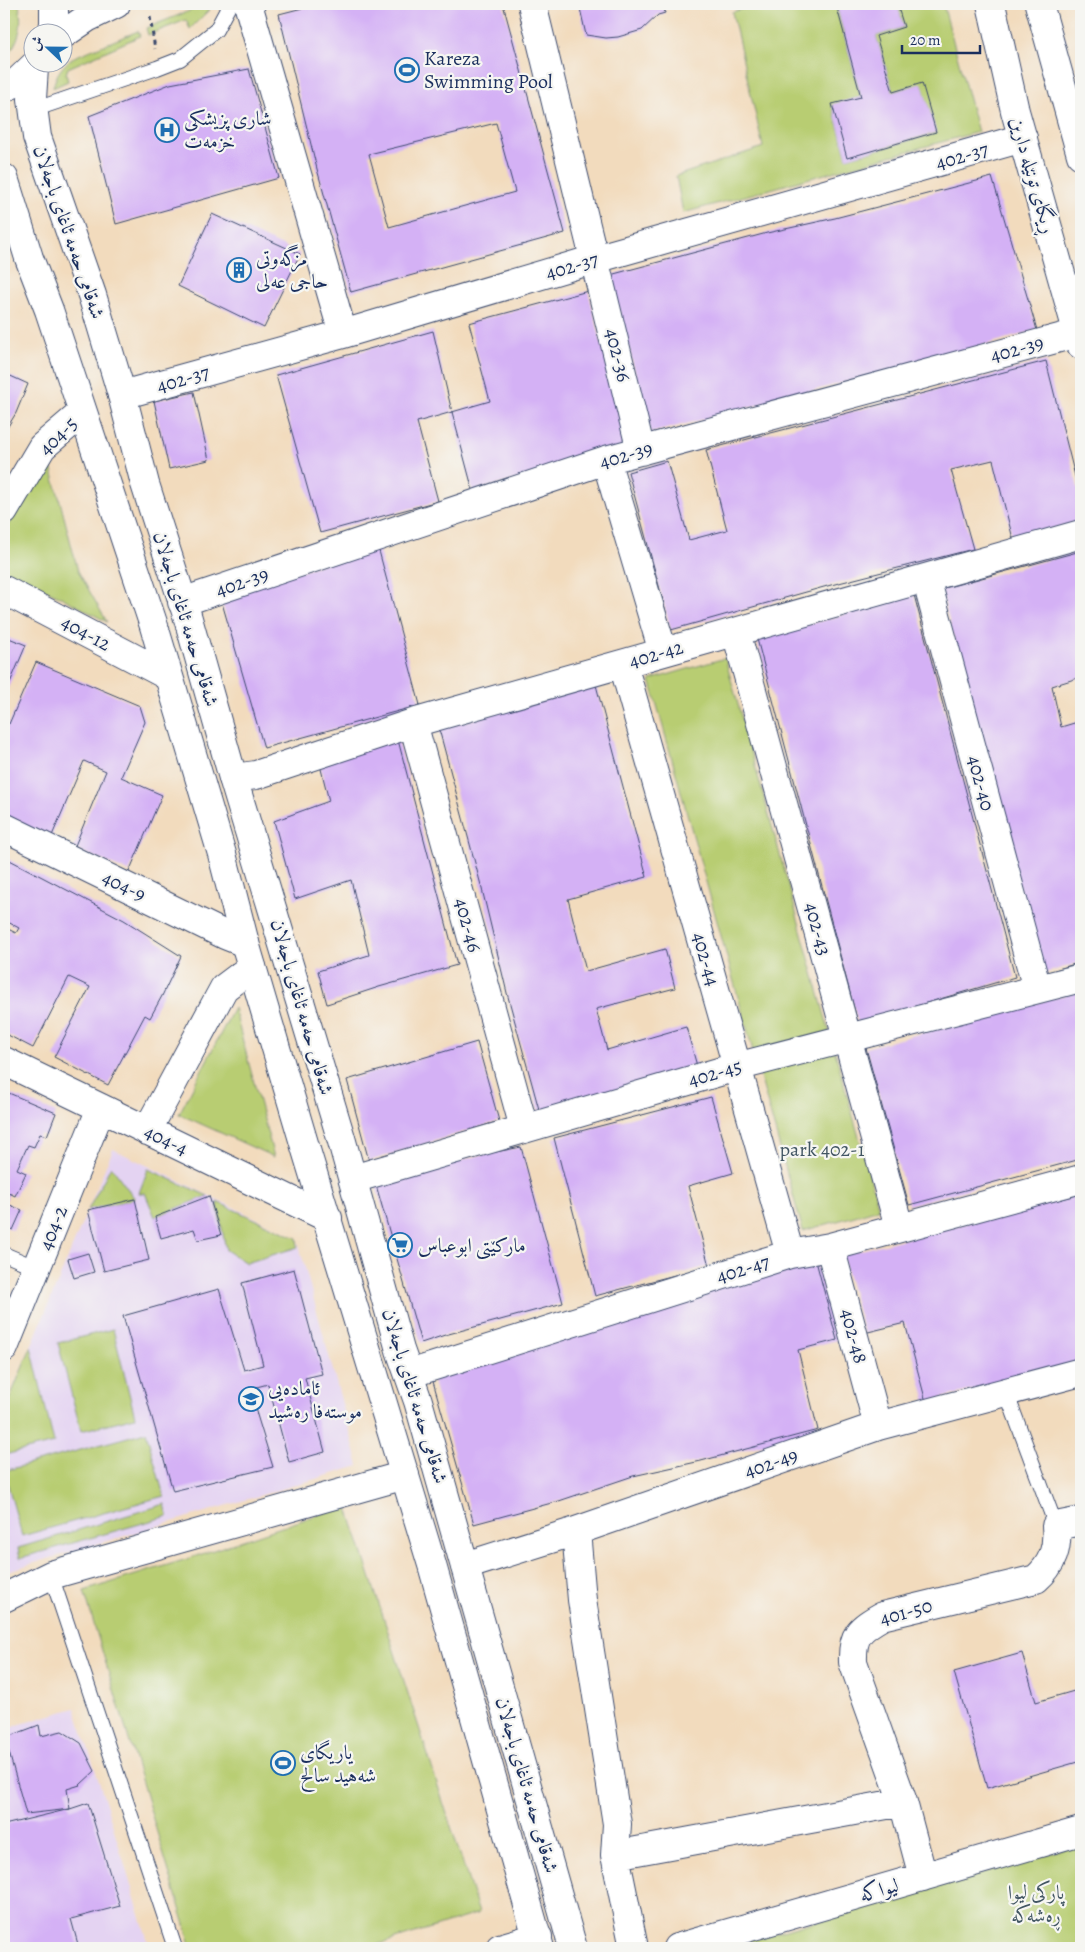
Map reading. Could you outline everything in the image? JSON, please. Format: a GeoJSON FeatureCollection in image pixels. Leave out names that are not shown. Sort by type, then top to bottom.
{"type":"FeatureCollection","features":[{"type":"Feature","properties":{"kind":"street"},"geometry":{"type":"LineString","coordinates":[[54,4],[54,22]]}},
{"type":"Feature","properties":{"kind":"street"},"geometry":{"type":"LineString","coordinates":[[72,28],[87,18],[116,4]]}},
{"type":"Feature","properties":{"kind":"street"},"geometry":{"type":"LineString","coordinates":[[248,4],[343,334]]}},
{"type":"Feature","properties":{"kind":"street","name":"402-36"},"geometry":{"type":"LineString","coordinates":[[532,4],[641,451]]}},
{"type":"Feature","properties":{"kind":"street","name":"ڕیگای تونێلە دارین"},"geometry":{"type":"LineString","coordinates":[[991,4],[1015,111],[1080,339]]}},
{"type":"Feature","properties":{"kind":"street"},"geometry":{"type":"LineString","coordinates":[[1039,4],[1080,146]]}},
{"type":"Feature","properties":{"kind":"street"},"geometry":{"type":"LineString","coordinates":[[4,88],[17,82],[28,72]]}},
{"type":"Feature","properties":{"kind":"street","name":"شەقامی حەمە ئاغای باجەلان"},"geometry":{"type":"LineString","coordinates":[[36,72],[33,110],[43,156],[92,295],[122,395],[145,484],[182,602],[353,1179],[400,1350],[410,1374],[573,1948]]}},
{"type":"Feature","properties":{"kind":"street","name":"402-37"},"geometry":{"type":"LineString","coordinates":[[122,395],[343,334],[594,259],[1023,138]]}},
{"type":"Feature","properties":{"kind":"street","name":"شەقامی حەمە ئاغای باجەلان"},"geometry":{"type":"LineString","coordinates":[[4,178],[29,258],[49,310],[153,623],[222,854],[249,955],[405,1475],[539,1943]]}},
{"type":"Feature","properties":{"kind":"street","name":"402-39"},"geometry":{"type":"LineString","coordinates":[[182,602],[606,460],[1080,339]]}},
{"type":"Feature","properties":{"kind":"street","name":"404-5"},"geometry":{"type":"LineString","coordinates":[[4,511],[42,447],[82,413]]}},
{"type":"Feature","properties":{"kind":"street"},"geometry":{"type":"LineString","coordinates":[[606,460],[663,652]]}},
{"type":"Feature","properties":{"kind":"street"},"geometry":{"type":"LineString","coordinates":[[110,494],[145,484]]}},
{"type":"Feature","properties":{"kind":"street","name":"402-42"},"geometry":{"type":"LineString","coordinates":[[233,778],[256,775],[412,724],[1081,534]]}},
{"type":"Feature","properties":{"kind":"street","name":"402-40"},"geometry":{"type":"LineString","coordinates":[[926,578],[1037,989]]}},
{"type":"Feature","properties":{"kind":"street","name":"404-12"},"geometry":{"type":"LineString","coordinates":[[4,590],[168,676]]}},
{"type":"Feature","properties":{"kind":"street","name":"402-43"},"geometry":{"type":"LineString","coordinates":[[736,632],[899,1228]]}},
{"type":"Feature","properties":{"kind":"street","name":"402-44"},"geometry":{"type":"LineString","coordinates":[[623,664],[790,1254]]}},
{"type":"Feature","properties":{"kind":"street","name":"402-46"},"geometry":{"type":"LineString","coordinates":[[412,724],[524,1128]]}},
{"type":"Feature","properties":{"kind":"street","name":"404-9"},"geometry":{"type":"LineString","coordinates":[[4,827],[225,935],[249,955]]}},
{"type":"Feature","properties":{"kind":"street"},"geometry":{"type":"LineString","coordinates":[[147,1131],[224,988],[249,955]]}},
{"type":"Feature","properties":{"kind":"street","name":"402-45"},"geometry":{"type":"LineString","coordinates":[[353,1179],[736,1067],[1081,978]]}},
{"type":"Feature","properties":{"kind":"street","name":"404-4"},"geometry":{"type":"LineString","coordinates":[[4,1062],[328,1218]]}},
{"type":"Feature","properties":{"kind":"street","name":"404-2"},"geometry":{"type":"LineString","coordinates":[[4,1348],[100,1108]]}},
{"type":"Feature","properties":{"kind":"street","name":"402-47"},"geometry":{"type":"LineString","coordinates":[[410,1374],[790,1254],[830,1246],[1081,1179]]}},
{"type":"Feature","properties":{"kind":"street","name":"402-48"},"geometry":{"type":"LineString","coordinates":[[830,1246],[878,1426]]}},
{"type":"Feature","properties":{"kind":"street","name":"402-49"},"geometry":{"type":"LineString","coordinates":[[464,1566],[576,1531],[878,1426],[1081,1372]]}},
{"type":"Feature","properties":{"kind":"street"},"geometry":{"type":"LineString","coordinates":[[4,1598],[51,1575],[405,1475]]}},
{"type":"Feature","properties":{"kind":"street","name":"401-50"},"geometry":{"type":"LineString","coordinates":[[923,1877],[903,1802],[853,1662],[853,1645],[863,1626],[882,1616],[1036,1579],[1051,1562],[1057,1542],[1069,1524]]}},
{"type":"Feature","properties":{"kind":"street"},"geometry":{"type":"LineString","coordinates":[[576,1531],[582,1600],[617,1824],[615,1855],[634,1948]]}},
{"type":"Feature","properties":{"kind":"street"},"geometry":{"type":"LineString","coordinates":[[467,1692],[498,1682]]}},
{"type":"Feature","properties":{"kind":"street"},"geometry":{"type":"LineString","coordinates":[[615,1855],[903,1802]]}},
{"type":"Feature","properties":{"kind":"street","name":"لیواکە"},"geometry":{"type":"LineString","coordinates":[[677,1948],[1081,1831]]}},
{"type":"Feature","properties":{"kind":"street"},"geometry":{"type":"LineString","coordinates":[[500,1948],[539,1943]]}},
{"type":"Feature","properties":{"kind":"lane"},"geometry":{"type":"LineString","coordinates":[[33,110],[157,68],[180,58],[216,30],[230,4]]}},
{"type":"Feature","properties":{"kind":"lane"},"geometry":{"type":"LineString","coordinates":[[4,1254],[37,1268]]}},
{"type":"Feature","properties":{"kind":"lane"},"geometry":{"type":"LineString","coordinates":[[1006,1392],[1069,1524]]}},
{"type":"Feature","properties":{"kind":"lane"},"geometry":{"type":"LineString","coordinates":[[51,1575],[175,1948]]}},
{"type":"Feature","properties":{"kind":"shaded area"},"geometry":{"type":"Polygon","coordinates":[[[113,1149],[297,1238],[359,1466],[4,1572],[4,1412],[113,1149]]]}},
{"type":"Feature","properties":{"kind":"shaded area"},"geometry":{"type":"Polygon","coordinates":[[[75,1708],[150,1948],[4,1948],[4,1729],[75,1708]]]}},
{"type":"Feature","properties":{"kind":"green space"},"geometry":{"type":"Polygon","coordinates":[[[4,4],[19,4],[21,19],[17,40],[4,58],[4,4]]]}},
{"type":"Feature","properties":{"kind":"green space"},"geometry":{"type":"Polygon","coordinates":[[[207,4],[209,10],[190,29],[186,20],[148,35],[146,28],[207,4]]]}},
{"type":"Feature","properties":{"kind":"green space"},"geometry":{"type":"Polygon","coordinates":[[[758,4],[785,6],[791,4],[836,4],[861,97],[832,105],[847,158],[936,133],[922,84],[893,92],[876,36],[904,27],[897,4],[943,4],[978,132],[683,213],[676,176],[763,147],[732,12],[758,4]]]}},
{"type":"Feature","properties":{"kind":"green space"},"geometry":{"type":"Polygon","coordinates":[[[138,31],[140,36],[72,66],[72,58],[138,31]]]}},
{"type":"Feature","properties":{"kind":"green space"},"geometry":{"type":"Polygon","coordinates":[[[59,72],[67,72],[68,81],[53,88],[59,72]]]}},
{"type":"Feature","properties":{"kind":"green space"},"geometry":{"type":"Polygon","coordinates":[[[44,439],[78,571],[107,622],[59,596],[4,571],[4,514],[44,439]]]}},
{"type":"Feature","properties":{"kind":"green space","name":"park 402-1"},"geometry":{"type":"Polygon","coordinates":[[[725,658],[879,1209],[803,1231],[650,680],[725,658]]]}},
{"type":"Feature","properties":{"kind":"green space"},"geometry":{"type":"Polygon","coordinates":[[[234,1008],[274,1157],[179,1114],[234,1008]]]}},
{"type":"Feature","properties":{"kind":"green space"},"geometry":{"type":"Polygon","coordinates":[[[111,1166],[135,1199],[88,1210],[111,1166]]]}},
{"type":"Feature","properties":{"kind":"green space"},"geometry":{"type":"Polygon","coordinates":[[[148,1169],[208,1196],[155,1217],[145,1193],[139,1193],[148,1169]]]}},
{"type":"Feature","properties":{"kind":"green space"},"geometry":{"type":"Polygon","coordinates":[[[217,1202],[297,1238],[298,1247],[246,1263],[226,1250],[217,1202]]]}},
{"type":"Feature","properties":{"kind":"green space"},"geometry":{"type":"Polygon","coordinates":[[[113,1329],[135,1417],[81,1431],[58,1343],[113,1329]]]}},
{"type":"Feature","properties":{"kind":"green space"},"geometry":{"type":"Polygon","coordinates":[[[31,1347],[54,1443],[4,1455],[4,1412],[31,1347]]]}},
{"type":"Feature","properties":{"kind":"green space"},"geometry":{"type":"Polygon","coordinates":[[[146,1432],[164,1496],[22,1536],[4,1471],[146,1432]]]}},
{"type":"Feature","properties":{"kind":"green space"},"geometry":{"type":"Polygon","coordinates":[[[165,1504],[168,1516],[20,1558],[18,1548],[165,1504]]]}},
{"type":"Feature","properties":{"kind":"green space","name":"یاریگای شەهید سالح"},"geometry":{"type":"Polygon","coordinates":[[[347,1505],[479,1913],[367,1948],[192,1948],[84,1591],[187,1559],[347,1505]]]}},
{"type":"Feature","properties":{"kind":"green space","name":"پارکی لیوا ڕەشەکە"},"geometry":{"type":"Polygon","coordinates":[[[1081,1844],[1081,1948],[724,1948],[1081,1844]]]}},
{"type":"Feature","properties":{"kind":"building"},"geometry":{"type":"Polygon","coordinates":[[[318,4],[503,4],[565,233],[351,292],[317,169],[279,14],[318,4]],[[496,123],[369,154],[389,227],[515,192],[496,123]]]}},
{"type":"Feature","properties":{"kind":"building"},"geometry":{"type":"Polygon","coordinates":[[[579,4],[663,4],[665,13],[658,15],[642,30],[618,37],[606,38],[586,35],[579,4]]]}},
{"type":"Feature","properties":{"kind":"building"},"geometry":{"type":"Polygon","coordinates":[[[836,4],[897,4],[904,27],[876,36],[893,92],[922,83],[936,132],[847,158],[832,104],[861,97],[836,4]]]}},
{"type":"Feature","properties":{"kind":"building"},"geometry":{"type":"Polygon","coordinates":[[[249,69],[279,178],[116,224],[89,116],[170,84],[249,69]]]}},
{"type":"Feature","properties":{"kind":"building"},"geometry":{"type":"Polygon","coordinates":[[[992,177],[1037,330],[651,433],[610,275],[767,233],[835,218],[992,177]]]}},
{"type":"Feature","properties":{"kind":"building","name":"مزگەوتی حاجی عەلی"},"geometry":{"type":"Polygon","coordinates":[[[212,214],[300,254],[264,328],[178,286],[212,214]]]}},
{"type":"Feature","properties":{"kind":"building"},"geometry":{"type":"Polygon","coordinates":[[[588,291],[629,449],[473,491],[452,412],[490,401],[469,323],[588,291]]]}},
{"type":"Feature","properties":{"kind":"building"},"geometry":{"type":"Polygon","coordinates":[[[433,331],[452,412],[417,422],[438,501],[320,533],[276,375],[433,331]]]}},
{"type":"Feature","properties":{"kind":"building"},"geometry":{"type":"Polygon","coordinates":[[[1046,361],[1081,500],[1081,521],[1013,539],[993,460],[951,470],[973,549],[831,585],[671,630],[628,472],[667,461],[689,540],[727,530],[706,450],[1046,361]]]}},
{"type":"Feature","properties":{"kind":"building"},"geometry":{"type":"Polygon","coordinates":[[[4,373],[28,384],[16,413],[4,433],[4,373]]]}},
{"type":"Feature","properties":{"kind":"building"},"geometry":{"type":"Polygon","coordinates":[[[194,392],[209,460],[169,469],[154,401],[194,392]]]}},
{"type":"Feature","properties":{"kind":"building"},"geometry":{"type":"Polygon","coordinates":[[[378,547],[420,705],[264,748],[220,596],[378,547]]]}},
{"type":"Feature","properties":{"kind":"building"},"geometry":{"type":"Polygon","coordinates":[[[1081,551],[1081,677],[1052,686],[1061,727],[1081,721],[1081,792],[1079,793],[1081,801],[1081,962],[1042,974],[941,589],[1081,551]]]}},
{"type":"Feature","properties":{"kind":"building"},"geometry":{"type":"Polygon","coordinates":[[[914,595],[1015,977],[858,1023],[757,639],[914,595]]]}},
{"type":"Feature","properties":{"kind":"building"},"geometry":{"type":"Polygon","coordinates":[[[4,636],[26,645],[4,697],[4,636]]]}},
{"type":"Feature","properties":{"kind":"building"},"geometry":{"type":"Polygon","coordinates":[[[36,662],[140,706],[145,722],[121,777],[162,795],[129,872],[74,848],[106,771],[84,761],[51,838],[4,817],[4,721],[9,724],[36,662]]]}},
{"type":"Feature","properties":{"kind":"building"},"geometry":{"type":"Polygon","coordinates":[[[596,685],[647,877],[568,899],[586,971],[665,949],[675,988],[596,1009],[607,1050],[686,1027],[697,1066],[540,1113],[439,729],[596,685]]]}},
{"type":"Feature","properties":{"kind":"building"},"geometry":{"type":"Polygon","coordinates":[[[398,740],[457,965],[327,1004],[318,971],[369,955],[351,880],[295,899],[274,821],[329,801],[319,761],[398,740]]]}},
{"type":"Feature","properties":{"kind":"building"},"geometry":{"type":"Polygon","coordinates":[[[4,857],[124,920],[181,956],[150,1018],[145,1015],[108,1085],[54,1057],[90,987],[69,977],[33,1048],[4,1033],[4,927],[16,933],[19,928],[4,920],[4,857]]]}},
{"type":"Feature","properties":{"kind":"building"},"geometry":{"type":"Polygon","coordinates":[[[1081,991],[1081,1159],[909,1205],[866,1048],[1081,991]]]}},
{"type":"Feature","properties":{"kind":"building"},"geometry":{"type":"Polygon","coordinates":[[[477,1042],[499,1121],[369,1161],[347,1080],[477,1042]]]}},
{"type":"Feature","properties":{"kind":"building"},"geometry":{"type":"Polygon","coordinates":[[[4,1091],[56,1113],[47,1136],[40,1134],[34,1147],[28,1145],[17,1169],[26,1173],[15,1196],[9,1193],[5,1203],[22,1210],[13,1230],[4,1226],[4,1091]]]}},
{"type":"Feature","properties":{"kind":"building"},"geometry":{"type":"Polygon","coordinates":[[[711,1097],[733,1173],[688,1186],[709,1266],[595,1296],[554,1138],[711,1097]]]}},
{"type":"Feature","properties":{"kind":"building"},"geometry":{"type":"Polygon","coordinates":[[[521,1147],[563,1303],[421,1343],[376,1185],[481,1155],[521,1147]]]}},
{"type":"Feature","properties":{"kind":"building"},"geometry":{"type":"Polygon","coordinates":[[[1081,1194],[1081,1362],[926,1402],[905,1323],[864,1333],[842,1255],[1081,1194]]]}},
{"type":"Feature","properties":{"kind":"building"},"geometry":{"type":"Polygon","coordinates":[[[209,1196],[221,1235],[198,1240],[194,1229],[161,1238],[155,1217],[209,1196]]]}},
{"type":"Feature","properties":{"kind":"building"},"geometry":{"type":"Polygon","coordinates":[[[135,1199],[149,1260],[104,1271],[88,1210],[135,1199]]]}},
{"type":"Feature","properties":{"kind":"building"},"geometry":{"type":"Polygon","coordinates":[[[88,1253],[94,1272],[74,1278],[68,1259],[88,1253]]]}},
{"type":"Feature","properties":{"kind":"building"},"geometry":{"type":"Polygon","coordinates":[[[816,1261],[837,1340],[798,1350],[818,1430],[701,1461],[633,1476],[559,1501],[474,1524],[432,1378],[656,1304],[816,1261]]]}},
{"type":"Feature","properties":{"kind":"building"},"geometry":{"type":"Polygon","coordinates":[[[294,1269],[322,1374],[305,1378],[325,1452],[289,1462],[268,1384],[249,1389],[273,1467],[173,1491],[123,1316],[219,1289],[244,1370],[263,1365],[242,1283],[294,1269]]]}},
{"type":"Feature","properties":{"kind":"building"},"geometry":{"type":"Polygon","coordinates":[[[1022,1653],[1036,1702],[1081,1689],[1081,1761],[987,1788],[954,1672],[1022,1653]]]}},
{"type":"Feature","properties":{"kind":"building"},"geometry":{"type":"Polygon","coordinates":[[[39,1725],[41,1736],[62,1731],[81,1743],[95,1771],[80,1785],[67,1789],[70,1809],[26,1814],[5,1738],[39,1725]]]}},
{"type":"Feature","properties":{"kind":"building"},"geometry":{"type":"Polygon","coordinates":[[[88,1803],[120,1906],[71,1919],[79,1948],[4,1948],[4,1825],[88,1803]]]}},
{"type":"Feature","properties":{"kind":"place","name":"Kareza Swimming Pool"},"geometry":{"type":"Point","coordinates":[407,70]}},
{"type":"Feature","properties":{"kind":"place","name":"شاری پزیشکی خزمەت"},"geometry":{"type":"Point","coordinates":[167,130]}},
{"type":"Feature","properties":{"kind":"place","name":"مزگەوتی حاجی عەلی"},"geometry":{"type":"Point","coordinates":[239,270]}},
{"type":"Feature","properties":{"kind":"place","name":"مارکێتی ابوعباس"},"geometry":{"type":"Point","coordinates":[400,1245]}},
{"type":"Feature","properties":{"kind":"place","name":"ئامادەیی موستەفا رەشید"},"geometry":{"type":"Point","coordinates":[251,1399]}},
{"type":"Feature","properties":{"kind":"place","name":"یاریگای شەهید سالح"},"geometry":{"type":"Point","coordinates":[283,1763]}}]}
